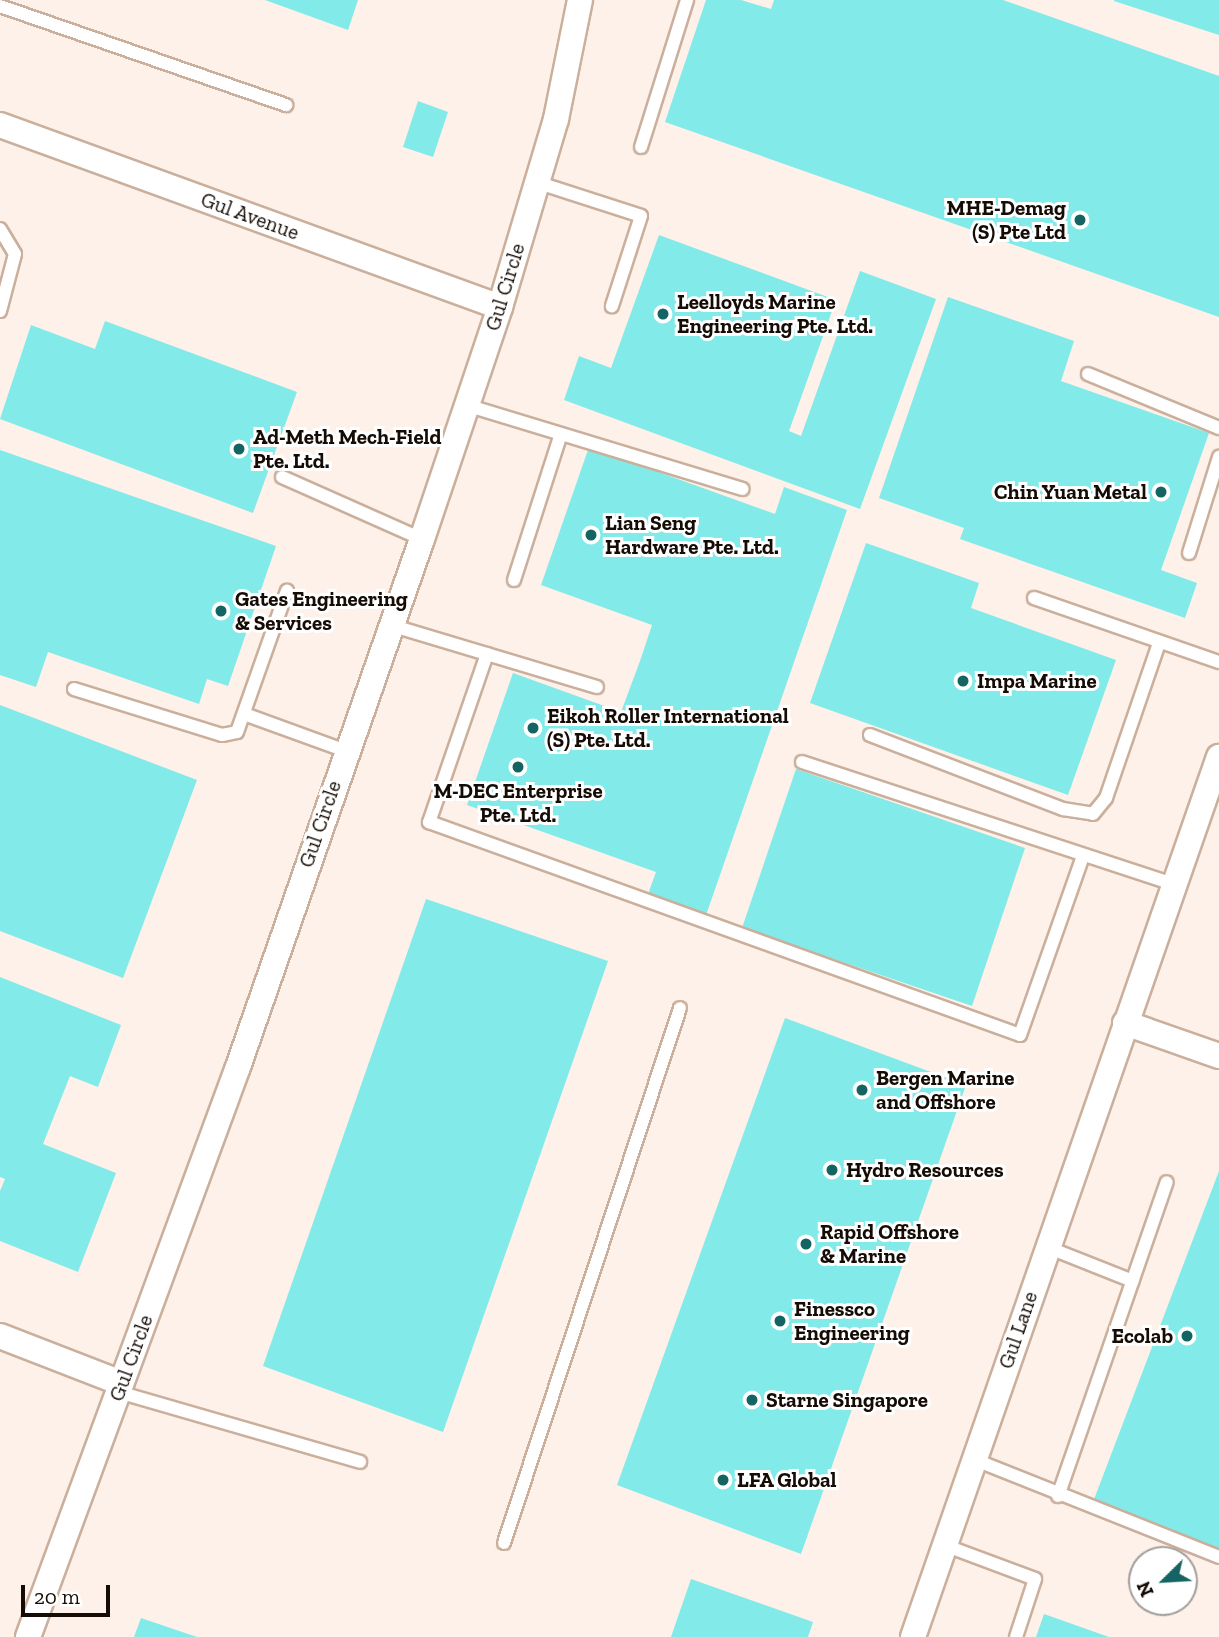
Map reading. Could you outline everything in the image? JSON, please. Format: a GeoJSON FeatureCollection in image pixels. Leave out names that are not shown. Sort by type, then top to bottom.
{"type":"FeatureCollection","features":[{"type":"Feature","properties":{"kind":"street","name":"Gul Circle"},"geometry":{"type":"LineString","coordinates":[[28,1637],[238,1067],[422,539],[500,307],[556,118],[580,0]]}},
{"type":"Feature","properties":{"kind":"street","name":"Gul Avenue"},"geometry":{"type":"LineString","coordinates":[[0,125],[500,307]]}},
{"type":"Feature","properties":{"kind":"street","name":"Gul Lane"},"geometry":{"type":"LineString","coordinates":[[913,1637],[1219,757]]}},
{"type":"Feature","properties":{"kind":"street"},"geometry":{"type":"LineString","coordinates":[[1125,1023],[1219,1056]]}},
{"type":"Feature","properties":{"kind":"street"},"geometry":{"type":"LineString","coordinates":[[0,1336],[120,1388]]}},
{"type":"Feature","properties":{"kind":"lane"},"geometry":{"type":"LineString","coordinates":[[641,146],[687,0]]}},
{"type":"Feature","properties":{"kind":"lane"},"geometry":{"type":"LineString","coordinates":[[0,6],[286,105]]}},
{"type":"Feature","properties":{"kind":"lane"},"geometry":{"type":"LineString","coordinates":[[536,182],[641,216],[612,306]]}},
{"type":"Feature","properties":{"kind":"lane"},"geometry":{"type":"LineString","coordinates":[[0,229],[15,254],[0,311]]}},
{"type":"Feature","properties":{"kind":"lane"},"geometry":{"type":"LineString","coordinates":[[1088,374],[1219,428]]}},
{"type":"Feature","properties":{"kind":"lane"},"geometry":{"type":"LineString","coordinates":[[466,405],[743,489]]}},
{"type":"Feature","properties":{"kind":"lane"},"geometry":{"type":"LineString","coordinates":[[514,580],[561,434]]}},
{"type":"Feature","properties":{"kind":"lane"},"geometry":{"type":"LineString","coordinates":[[1189,552],[1219,457]]}},
{"type":"Feature","properties":{"kind":"lane"},"geometry":{"type":"LineString","coordinates":[[282,477],[422,539]]}},
{"type":"Feature","properties":{"kind":"lane"},"geometry":{"type":"LineString","coordinates":[[74,689],[222,735],[237,732],[247,715],[287,591]]}},
{"type":"Feature","properties":{"kind":"lane"},"geometry":{"type":"LineString","coordinates":[[1034,598],[1219,663]]}},
{"type":"Feature","properties":{"kind":"lane"},"geometry":{"type":"LineString","coordinates":[[390,625],[597,687]]}},
{"type":"Feature","properties":{"kind":"lane"},"geometry":{"type":"LineString","coordinates":[[870,735],[1063,809],[1093,814],[1106,798],[1160,643]]}},
{"type":"Feature","properties":{"kind":"lane"},"geometry":{"type":"LineString","coordinates":[[487,654],[429,822],[1020,1035],[1083,856]]}},
{"type":"Feature","properties":{"kind":"lane"},"geometry":{"type":"LineString","coordinates":[[247,715],[346,751]]}},
{"type":"Feature","properties":{"kind":"lane"},"geometry":{"type":"LineString","coordinates":[[802,762],[1174,884]]}},
{"type":"Feature","properties":{"kind":"lane"},"geometry":{"type":"LineString","coordinates":[[504,1543],[680,1009]]}},
{"type":"Feature","properties":{"kind":"lane"},"geometry":{"type":"LineString","coordinates":[[1058,1496],[1167,1182]]}},
{"type":"Feature","properties":{"kind":"lane"},"geometry":{"type":"LineString","coordinates":[[1047,1247],[1132,1282]]}},
{"type":"Feature","properties":{"kind":"lane"},"geometry":{"type":"LineString","coordinates":[[120,1388],[360,1462]]}},
{"type":"Feature","properties":{"kind":"lane"},"geometry":{"type":"LineString","coordinates":[[974,1459],[1058,1496],[1219,1557]]}},
{"type":"Feature","properties":{"kind":"lane"},"geometry":{"type":"LineString","coordinates":[[944,1545],[1035,1579],[1016,1637]]}},
{"type":"Feature","properties":{"kind":"building"},"geometry":{"type":"Polygon","coordinates":[[[265,0],[358,0],[348,30],[265,0]]]}},
{"type":"Feature","properties":{"kind":"building","name":"MHE-Demag (S) Pte Ltd"},"geometry":{"type":"Polygon","coordinates":[[[706,0],[741,0],[771,9],[774,0],[1003,0],[1219,76],[1219,317],[665,122],[706,0]]]}},
{"type":"Feature","properties":{"kind":"building"},"geometry":{"type":"Polygon","coordinates":[[[1114,0],[1219,0],[1219,35],[1114,1],[1114,0]]]}},
{"type":"Feature","properties":{"kind":"building"},"geometry":{"type":"Polygon","coordinates":[[[418,101],[448,112],[433,157],[403,147],[418,101]]]}},
{"type":"Feature","properties":{"kind":"building"},"geometry":{"type":"Polygon","coordinates":[[[659,235],[836,300],[789,431],[801,436],[860,271],[936,299],[860,509],[564,400],[579,356],[611,368],[659,235]]]}},
{"type":"Feature","properties":{"kind":"building"},"geometry":{"type":"Polygon","coordinates":[[[948,297],[1074,341],[1061,381],[1209,433],[1161,570],[1197,583],[1185,618],[960,539],[964,528],[879,498],[948,297]]]}},
{"type":"Feature","properties":{"kind":"building"},"geometry":{"type":"Polygon","coordinates":[[[105,321],[297,392],[253,513],[0,419],[31,325],[95,349],[105,321]]]}},
{"type":"Feature","properties":{"kind":"building"},"geometry":{"type":"Polygon","coordinates":[[[589,447],[775,514],[784,487],[847,510],[705,918],[647,897],[656,872],[467,805],[513,673],[621,712],[640,661],[652,625],[541,585],[589,447]]]}},
{"type":"Feature","properties":{"kind":"building"},"geometry":{"type":"Polygon","coordinates":[[[0,450],[276,546],[228,686],[207,679],[199,704],[48,652],[36,687],[0,675],[0,450]]]}},
{"type":"Feature","properties":{"kind":"building","name":"Impa Marine"},"geometry":{"type":"Polygon","coordinates":[[[866,543],[979,583],[971,608],[1116,660],[1068,795],[810,703],[866,543]]]}},
{"type":"Feature","properties":{"kind":"building"},"geometry":{"type":"Polygon","coordinates":[[[0,705],[197,780],[123,978],[0,931],[0,705]]]}},
{"type":"Feature","properties":{"kind":"building"},"geometry":{"type":"Polygon","coordinates":[[[796,769],[1025,848],[972,1006],[742,928],[796,769]]]}},
{"type":"Feature","properties":{"kind":"building"},"geometry":{"type":"Polygon","coordinates":[[[426,899],[608,961],[443,1432],[263,1366],[426,899]]]}},
{"type":"Feature","properties":{"kind":"building"},"geometry":{"type":"Polygon","coordinates":[[[0,977],[121,1025],[98,1087],[70,1076],[43,1144],[116,1173],[78,1272],[0,1241],[0,1191],[5,1179],[0,1177],[0,977]]]}},
{"type":"Feature","properties":{"kind":"building"},"geometry":{"type":"Polygon","coordinates":[[[785,1018],[966,1085],[801,1554],[617,1485],[785,1018]]]}},
{"type":"Feature","properties":{"kind":"building","name":"Ecolab"},"geometry":{"type":"Polygon","coordinates":[[[1219,1171],[1219,1550],[1093,1502],[1219,1171]]]}},
{"type":"Feature","properties":{"kind":"building"},"geometry":{"type":"Polygon","coordinates":[[[691,1579],[813,1622],[808,1637],[671,1637],[691,1579]]]}},
{"type":"Feature","properties":{"kind":"building"},"geometry":{"type":"Polygon","coordinates":[[[1044,1614],[1109,1637],[1036,1637],[1044,1614]]]}},
{"type":"Feature","properties":{"kind":"building"},"geometry":{"type":"Polygon","coordinates":[[[141,1618],[197,1637],[134,1637],[141,1618]]]}},
{"type":"Feature","properties":{"kind":"place","name":"MHE-Demag (S) Pte Ltd"},"geometry":{"type":"Point","coordinates":[1080,220]}},
{"type":"Feature","properties":{"kind":"place","name":"Leelloyds Marine Engineering Pte. Ltd."},"geometry":{"type":"Point","coordinates":[663,314]}},
{"type":"Feature","properties":{"kind":"place","name":"Ad-Meth Mech-Field Pte. Ltd."},"geometry":{"type":"Point","coordinates":[239,449]}},
{"type":"Feature","properties":{"kind":"place","name":"Chin Yuan Metal"},"geometry":{"type":"Point","coordinates":[1161,492]}},
{"type":"Feature","properties":{"kind":"place","name":"Lian Seng Hardware Pte. Ltd."},"geometry":{"type":"Point","coordinates":[591,535]}},
{"type":"Feature","properties":{"kind":"place","name":"Gates Engineering & Services"},"geometry":{"type":"Point","coordinates":[221,611]}},
{"type":"Feature","properties":{"kind":"place","name":"Impa Marine"},"geometry":{"type":"Point","coordinates":[963,681]}},
{"type":"Feature","properties":{"kind":"place","name":"Eikoh Roller International (S) Pte. Ltd."},"geometry":{"type":"Point","coordinates":[533,728]}},
{"type":"Feature","properties":{"kind":"place","name":"M-DEC Enterprise Pte. Ltd."},"geometry":{"type":"Point","coordinates":[518,767]}},
{"type":"Feature","properties":{"kind":"place","name":"Bergen Marine and Offshore"},"geometry":{"type":"Point","coordinates":[862,1090]}},
{"type":"Feature","properties":{"kind":"place","name":"Hydro Resources"},"geometry":{"type":"Point","coordinates":[832,1170]}},
{"type":"Feature","properties":{"kind":"place","name":"Rapid Offshore & Marine"},"geometry":{"type":"Point","coordinates":[806,1244]}},
{"type":"Feature","properties":{"kind":"place","name":"Finessco Engineering"},"geometry":{"type":"Point","coordinates":[780,1321]}},
{"type":"Feature","properties":{"kind":"place","name":"Ecolab"},"geometry":{"type":"Point","coordinates":[1187,1336]}},
{"type":"Feature","properties":{"kind":"place","name":"Starne Singapore"},"geometry":{"type":"Point","coordinates":[752,1400]}},
{"type":"Feature","properties":{"kind":"place","name":"LFA Global"},"geometry":{"type":"Point","coordinates":[723,1480]}}]}
